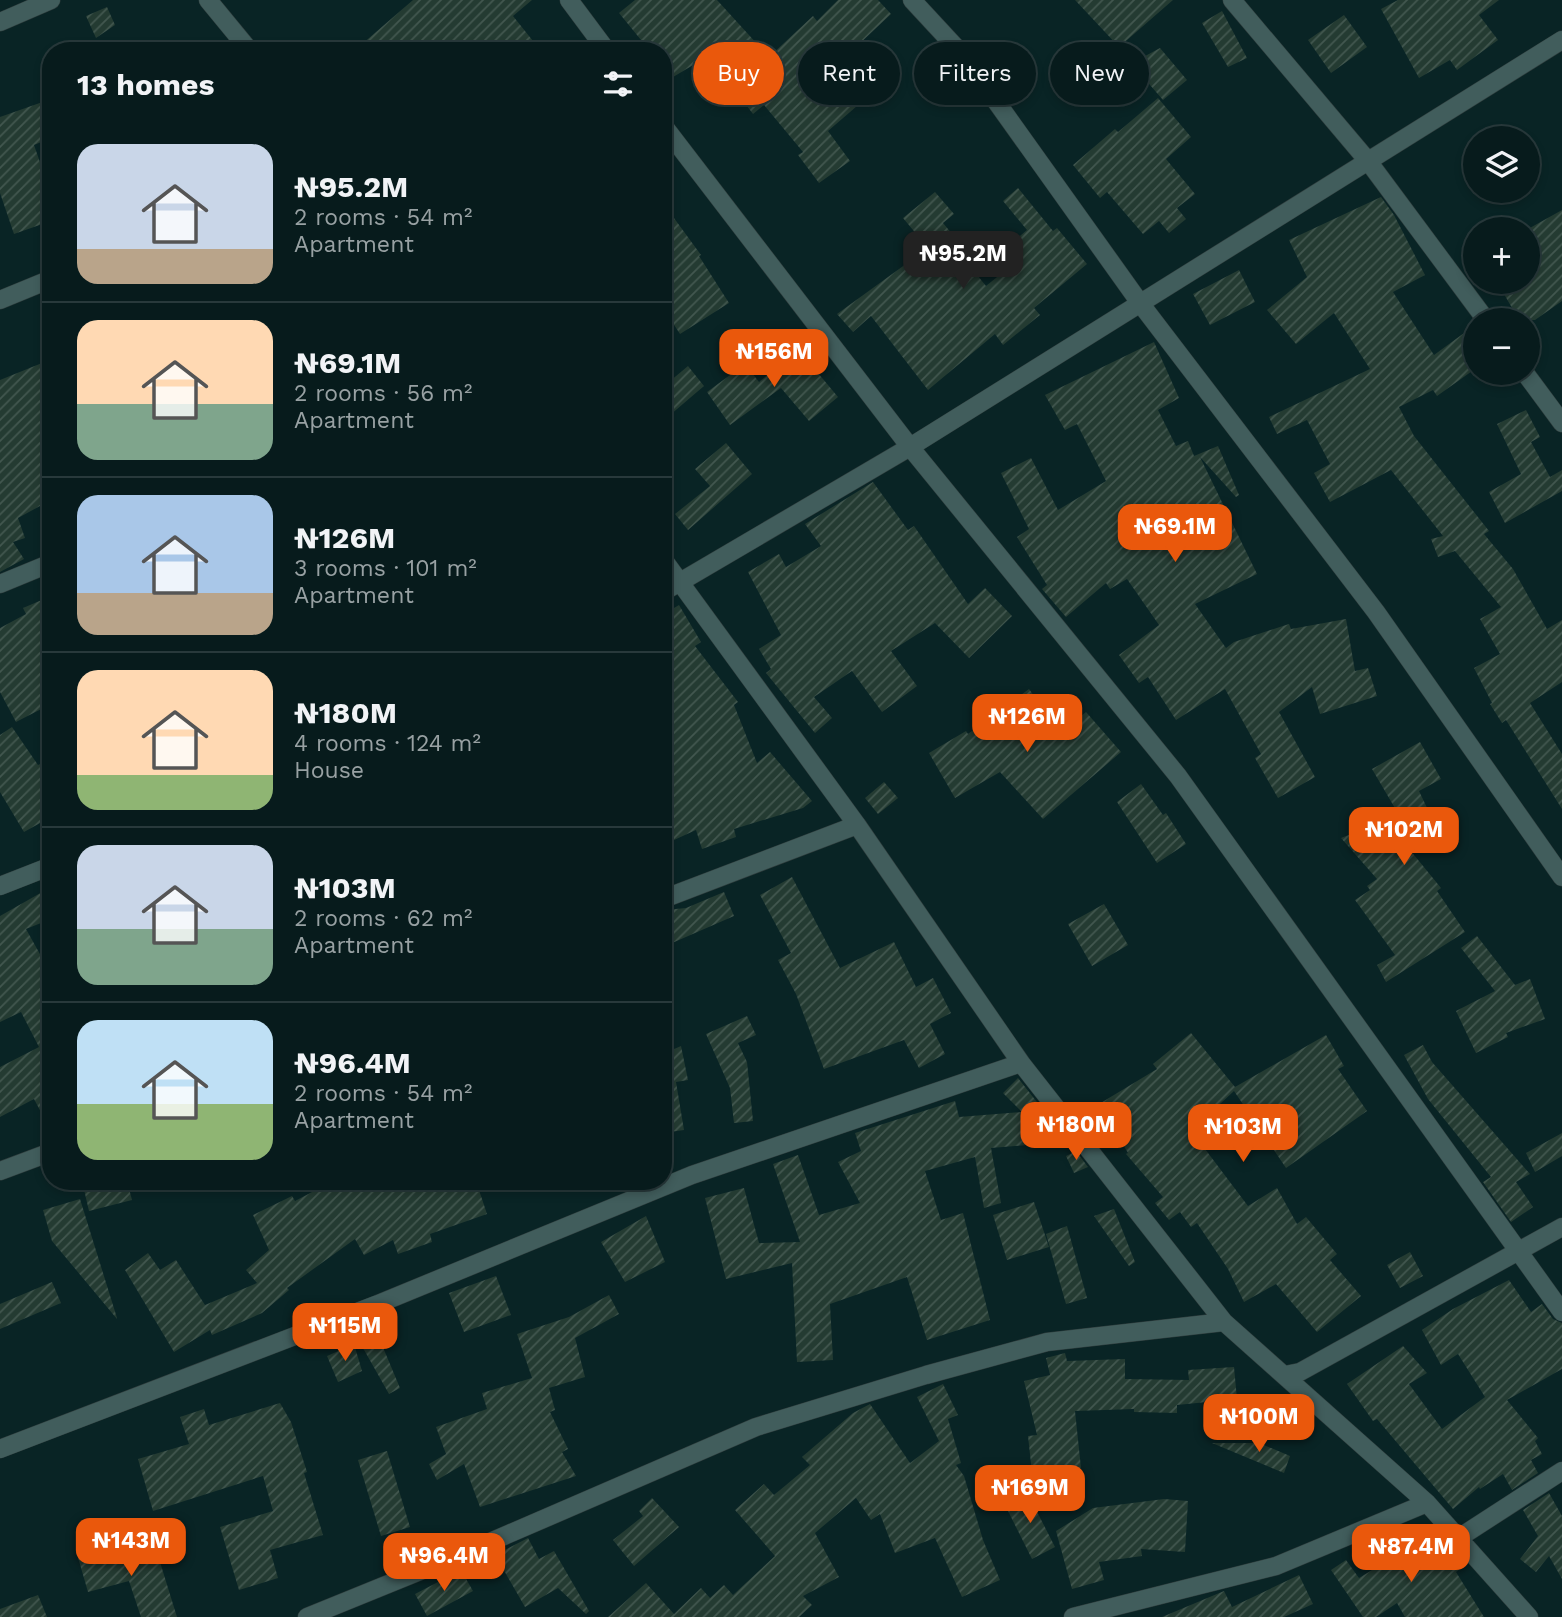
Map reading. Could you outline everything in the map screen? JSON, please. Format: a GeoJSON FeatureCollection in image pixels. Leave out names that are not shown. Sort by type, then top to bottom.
{"type":"FeatureCollection","features":[{"type":"Feature","properties":{"kind":"street"},"geometry":{"type":"LineString","coordinates":[[0,22],[51,0]]}},
{"type":"Feature","properties":{"kind":"street"},"geometry":{"type":"LineString","coordinates":[[208,0],[243,42]]}},
{"type":"Feature","properties":{"kind":"street"},"geometry":{"type":"LineString","coordinates":[[569,0],[600,42]]}},
{"type":"Feature","properties":{"kind":"street"},"geometry":{"type":"LineString","coordinates":[[912,0],[963,55],[1140,303],[1376,612],[1562,877]]}},
{"type":"Feature","properties":{"kind":"street"},"geometry":{"type":"LineString","coordinates":[[1232,0],[1368,161],[1477,308]]}},
{"type":"Feature","properties":{"kind":"street"},"geometry":{"type":"LineString","coordinates":[[672,588],[910,447],[1562,40]]}},
{"type":"Feature","properties":{"kind":"street"},"geometry":{"type":"LineString","coordinates":[[672,137],[910,447],[1178,776],[1335,991],[1562,1312]]}},
{"type":"Feature","properties":{"kind":"street"},"geometry":{"type":"LineString","coordinates":[[0,300],[42,283]]}},
{"type":"Feature","properties":{"kind":"street"},"geometry":{"type":"LineString","coordinates":[[1534,385],[1562,423]]}},
{"type":"Feature","properties":{"kind":"street"},"geometry":{"type":"LineString","coordinates":[[0,584],[42,567]]}},
{"type":"Feature","properties":{"kind":"street"},"geometry":{"type":"LineString","coordinates":[[672,571],[857,825],[1021,1063],[1224,1322],[1426,1503],[1529,1617]]}},
{"type":"Feature","properties":{"kind":"street"},"geometry":{"type":"LineString","coordinates":[[672,896],[857,825]]}},
{"type":"Feature","properties":{"kind":"street"},"geometry":{"type":"LineString","coordinates":[[0,886],[42,870]]}},
{"type":"Feature","properties":{"kind":"street"},"geometry":{"type":"LineString","coordinates":[[672,1183],[1021,1063]]}},
{"type":"Feature","properties":{"kind":"street"},"geometry":{"type":"LineString","coordinates":[[0,1171],[42,1155]]}},
{"type":"Feature","properties":{"kind":"street"},"geometry":{"type":"LineString","coordinates":[[0,1449],[378,1304],[655,1190]]}},
{"type":"Feature","properties":{"kind":"street"},"geometry":{"type":"LineString","coordinates":[[1285,1375],[1300,1372],[1562,1227]]}},
{"type":"Feature","properties":{"kind":"street"},"geometry":{"type":"LineString","coordinates":[[307,1617],[467,1552],[756,1427],[926,1375],[1047,1342],[1224,1322]]}},
{"type":"Feature","properties":{"kind":"street"},"geometry":{"type":"LineString","coordinates":[[1457,1539],[1562,1471]]}},
{"type":"Feature","properties":{"kind":"street"},"geometry":{"type":"LineString","coordinates":[[1073,1617],[1276,1566],[1426,1503]]}},
{"type":"Feature","properties":{"kind":"building"},"geometry":{"type":"Polygon","coordinates":[[[413,0],[532,0],[513,16],[534,42],[364,42],[413,0]]]}},
{"type":"Feature","properties":{"kind":"building"},"geometry":{"type":"Polygon","coordinates":[[[635,0],[717,0],[755,42],[693,42],[693,65],[672,78],[672,42],[643,42],[619,13],[635,0]]]}},
{"type":"Feature","properties":{"kind":"building"},"geometry":{"type":"Polygon","coordinates":[[[838,0],[878,0],[891,14],[861,42],[798,42],[798,105],[858,105],[828,131],[850,161],[819,183],[798,155],[803,152],[764,105],[784,105],[784,43],[813,16],[817,21],[838,0]]]}},
{"type":"Feature","properties":{"kind":"building"},"geometry":{"type":"Polygon","coordinates":[[[1075,0],[1173,0],[1125,42],[1114,42],[1075,0]]]}},
{"type":"Feature","properties":{"kind":"building"},"geometry":{"type":"Polygon","coordinates":[[[1398,0],[1499,0],[1479,15],[1498,40],[1457,70],[1450,60],[1419,78],[1381,9],[1398,0]]]}},
{"type":"Feature","properties":{"kind":"building"},"geometry":{"type":"Polygon","coordinates":[[[107,7],[115,25],[96,38],[86,16],[107,7]]]}},
{"type":"Feature","properties":{"kind":"building"},"geometry":{"type":"Polygon","coordinates":[[[1222,11],[1247,58],[1228,67],[1202,23],[1222,11]]]}},
{"type":"Feature","properties":{"kind":"building"},"geometry":{"type":"Polygon","coordinates":[[[1344,15],[1367,47],[1331,73],[1308,40],[1344,15]]]}},
{"type":"Feature","properties":{"kind":"building"},"geometry":{"type":"Polygon","coordinates":[[[1160,48],[1187,80],[1163,100],[1149,84],[1149,54],[1160,48]]]}},
{"type":"Feature","properties":{"kind":"building"},"geometry":{"type":"Polygon","coordinates":[[[1158,98],[1191,137],[1166,159],[1195,194],[1177,208],[1186,219],[1169,233],[1159,221],[1143,234],[1107,192],[1100,198],[1073,165],[1115,129],[1118,132],[1158,98]]]}},
{"type":"Feature","properties":{"kind":"building"},"geometry":{"type":"Polygon","coordinates":[[[42,102],[42,142],[34,145],[42,168],[42,224],[14,234],[0,193],[0,117],[42,102]]]}},
{"type":"Feature","properties":{"kind":"building"},"geometry":{"type":"Polygon","coordinates":[[[746,105],[764,105],[753,114],[746,105]]]}},
{"type":"Feature","properties":{"kind":"building"},"geometry":{"type":"Polygon","coordinates":[[[1018,188],[1053,231],[1057,228],[1087,264],[1034,308],[1040,315],[1003,345],[995,334],[928,390],[871,316],[853,332],[837,314],[928,248],[903,218],[935,192],[954,214],[943,223],[953,235],[948,239],[986,286],[1018,260],[1007,247],[1027,230],[1003,201],[1018,188]]]}},
{"type":"Feature","properties":{"kind":"building"},"geometry":{"type":"Polygon","coordinates":[[[1381,197],[1394,215],[1425,275],[1393,292],[1434,355],[1463,334],[1463,378],[1437,396],[1433,390],[1399,407],[1414,436],[1489,531],[1484,534],[1513,569],[1547,629],[1562,620],[1562,682],[1530,703],[1562,754],[1562,809],[1506,720],[1502,723],[1490,704],[1492,703],[1474,668],[1500,654],[1480,619],[1501,607],[1455,551],[1438,557],[1431,539],[1443,536],[1391,470],[1330,502],[1314,473],[1330,464],[1307,420],[1277,434],[1269,417],[1370,369],[1334,313],[1296,344],[1267,310],[1307,277],[1289,240],[1381,197]]]}},
{"type":"Feature","properties":{"kind":"building"},"geometry":{"type":"Polygon","coordinates":[[[1562,210],[1562,301],[1540,316],[1540,308],[1512,308],[1504,294],[1540,294],[1540,222],[1562,210]]]}},
{"type":"Feature","properties":{"kind":"building"},"geometry":{"type":"Polygon","coordinates":[[[672,215],[701,255],[699,256],[729,303],[680,334],[672,322],[672,215]]]}},
{"type":"Feature","properties":{"kind":"building"},"geometry":{"type":"Polygon","coordinates":[[[1239,270],[1255,302],[1210,325],[1193,294],[1239,270]]]}},
{"type":"Feature","properties":{"kind":"building"},"geometry":{"type":"Polygon","coordinates":[[[1154,342],[1179,398],[1158,410],[1176,446],[1188,441],[1194,456],[1218,446],[1239,495],[1236,497],[1200,457],[1257,574],[1195,604],[1226,648],[1234,642],[1289,624],[1291,629],[1346,619],[1355,671],[1368,668],[1377,696],[1320,714],[1312,687],[1279,712],[1315,777],[1278,798],[1255,758],[1261,754],[1225,689],[1176,720],[1148,677],[1139,683],[1119,655],[1159,625],[1127,579],[1110,589],[1106,583],[1066,617],[1042,589],[1047,585],[1017,537],[1029,529],[1001,473],[1031,458],[1058,510],[1106,481],[1077,424],[1065,430],[1045,395],[1154,342]]]}},
{"type":"Feature","properties":{"kind":"building"},"geometry":{"type":"Polygon","coordinates":[[[798,349],[838,397],[809,421],[781,388],[730,425],[707,392],[745,364],[759,382],[798,349]]]}},
{"type":"Feature","properties":{"kind":"building"},"geometry":{"type":"Polygon","coordinates":[[[42,363],[42,505],[18,518],[25,538],[13,542],[24,559],[0,572],[0,380],[42,363]]]}},
{"type":"Feature","properties":{"kind":"building"},"geometry":{"type":"Polygon","coordinates":[[[688,366],[704,386],[672,413],[672,379],[688,366]]]}},
{"type":"Feature","properties":{"kind":"building"},"geometry":{"type":"Polygon","coordinates":[[[1526,410],[1540,437],[1531,442],[1550,477],[1562,470],[1562,491],[1505,523],[1489,492],[1521,474],[1497,424],[1526,410]]]}},
{"type":"Feature","properties":{"kind":"building"},"geometry":{"type":"Polygon","coordinates":[[[726,443],[752,474],[688,530],[675,514],[710,486],[695,469],[726,443]]]}},
{"type":"Feature","properties":{"kind":"building"},"geometry":{"type":"Polygon","coordinates":[[[873,482],[908,530],[914,526],[968,604],[985,588],[1012,616],[969,658],[935,623],[891,651],[917,686],[882,712],[852,671],[814,697],[832,718],[815,733],[766,673],[771,669],[759,649],[781,635],[748,572],[779,554],[786,567],[821,546],[805,524],[873,482]]]}},
{"type":"Feature","properties":{"kind":"building"},"geometry":{"type":"Polygon","coordinates":[[[42,600],[42,709],[16,722],[0,692],[0,628],[26,614],[23,608],[42,600]]]}},
{"type":"Feature","properties":{"kind":"building"},"geometry":{"type":"Polygon","coordinates":[[[679,605],[701,642],[695,646],[738,702],[734,705],[757,763],[770,752],[812,801],[803,808],[734,829],[736,837],[702,849],[696,830],[672,841],[672,609],[679,605]]]}},
{"type":"Feature","properties":{"kind":"building"},"geometry":{"type":"Polygon","coordinates":[[[1029,689],[1061,733],[1086,712],[1121,752],[1043,819],[1000,772],[955,798],[929,753],[966,731],[968,734],[1029,689]]]}},
{"type":"Feature","properties":{"kind":"building"},"geometry":{"type":"Polygon","coordinates":[[[12,727],[38,765],[42,763],[42,822],[24,832],[0,792],[0,735],[12,727]]]}},
{"type":"Feature","properties":{"kind":"building"},"geometry":{"type":"Polygon","coordinates":[[[1420,742],[1441,779],[1419,791],[1441,837],[1410,850],[1441,888],[1437,891],[1465,932],[1386,982],[1377,965],[1395,955],[1355,900],[1370,890],[1367,886],[1377,879],[1341,838],[1399,815],[1372,769],[1420,742]]]}},
{"type":"Feature","properties":{"kind":"building"},"geometry":{"type":"Polygon","coordinates":[[[884,782],[898,798],[878,814],[865,798],[884,782]]]}},
{"type":"Feature","properties":{"kind":"building"},"geometry":{"type":"Polygon","coordinates":[[[1141,784],[1163,815],[1166,813],[1186,844],[1157,863],[1117,802],[1141,784]]]}},
{"type":"Feature","properties":{"kind":"building"},"geometry":{"type":"Polygon","coordinates":[[[792,877],[840,968],[894,942],[916,987],[933,978],[951,1013],[930,1024],[945,1054],[919,1068],[904,1040],[824,1069],[796,994],[778,960],[791,953],[760,895],[792,877]]]}},
{"type":"Feature","properties":{"kind":"building"},"geometry":{"type":"Polygon","coordinates":[[[42,892],[42,923],[26,929],[42,958],[42,1114],[34,1099],[0,1117],[0,1067],[39,1047],[21,1012],[0,1022],[0,916],[42,892]]]}},
{"type":"Feature","properties":{"kind":"building"},"geometry":{"type":"Polygon","coordinates":[[[724,892],[734,916],[672,943],[672,909],[686,908],[724,892]]]}},
{"type":"Feature","properties":{"kind":"building"},"geometry":{"type":"Polygon","coordinates":[[[1104,904],[1128,945],[1092,966],[1068,924],[1104,904]]]}},
{"type":"Feature","properties":{"kind":"building"},"geometry":{"type":"Polygon","coordinates":[[[1477,936],[1515,985],[1530,979],[1545,1019],[1506,1033],[1508,1037],[1476,1053],[1456,1011],[1495,991],[1461,948],[1477,936]]]}},
{"type":"Feature","properties":{"kind":"building"},"geometry":{"type":"Polygon","coordinates":[[[747,1016],[756,1035],[738,1043],[747,1062],[753,1121],[734,1123],[730,1088],[706,1034],[747,1016]]]}},
{"type":"Feature","properties":{"kind":"building"},"geometry":{"type":"Polygon","coordinates":[[[1191,1033],[1235,1087],[1326,1035],[1344,1066],[1338,1069],[1367,1111],[1286,1168],[1234,1091],[1195,1127],[1204,1137],[1199,1141],[1248,1206],[1277,1188],[1297,1224],[1306,1217],[1337,1254],[1330,1260],[1361,1296],[1317,1332],[1276,1284],[1244,1302],[1228,1269],[1197,1223],[1191,1227],[1180,1212],[1169,1220],[1155,1203],[1163,1197],[1126,1154],[1128,1153],[1099,1104],[1157,1069],[1153,1064],[1191,1033]]]}},
{"type":"Feature","properties":{"kind":"building"},"geometry":{"type":"Polygon","coordinates":[[[1423,1045],[1432,1062],[1530,1174],[1516,1182],[1533,1207],[1511,1222],[1483,1182],[1491,1177],[1428,1099],[1404,1055],[1423,1045]]]}},
{"type":"Feature","properties":{"kind":"building"},"geometry":{"type":"Polygon","coordinates":[[[681,1046],[688,1080],[676,1082],[684,1130],[672,1132],[672,1050],[681,1046]]]}},
{"type":"Feature","properties":{"kind":"building"},"geometry":{"type":"Polygon","coordinates":[[[1018,1078],[1059,1130],[1039,1144],[991,1148],[1001,1203],[984,1208],[975,1157],[925,1171],[941,1220],[963,1213],[990,1320],[927,1340],[907,1277],[830,1304],[833,1360],[797,1362],[792,1263],[726,1279],[705,1198],[744,1188],[759,1243],[800,1242],[773,1164],[798,1155],[819,1215],[860,1203],[838,1162],[861,1151],[855,1133],[955,1101],[959,1117],[1022,1112],[1003,1093],[1018,1078]]]}},
{"type":"Feature","properties":{"kind":"building"},"geometry":{"type":"Polygon","coordinates":[[[1562,1133],[1562,1156],[1535,1172],[1526,1153],[1562,1133]]]}},
{"type":"Feature","properties":{"kind":"building"},"geometry":{"type":"Polygon","coordinates":[[[1076,1151],[1088,1167],[1074,1173],[1066,1156],[1076,1151]]]}},
{"type":"Feature","properties":{"kind":"building"},"geometry":{"type":"Polygon","coordinates":[[[84,1190],[129,1190],[132,1200],[89,1211],[84,1190]]]}},
{"type":"Feature","properties":{"kind":"building"},"geometry":{"type":"Polygon","coordinates":[[[316,1190],[479,1190],[487,1214],[430,1234],[432,1242],[398,1254],[393,1240],[364,1255],[355,1239],[287,1288],[289,1290],[262,1313],[212,1335],[210,1330],[174,1352],[125,1270],[148,1253],[160,1270],[176,1260],[205,1305],[257,1283],[246,1270],[269,1250],[253,1215],[292,1196],[295,1201],[316,1190]]]}},
{"type":"Feature","properties":{"kind":"building"},"geometry":{"type":"Polygon","coordinates":[[[80,1199],[117,1319],[52,1241],[43,1210],[80,1199]]]}},
{"type":"Feature","properties":{"kind":"building"},"geometry":{"type":"Polygon","coordinates":[[[1034,1202],[1049,1247],[1007,1260],[993,1215],[1034,1202]]]}},
{"type":"Feature","properties":{"kind":"building"},"geometry":{"type":"Polygon","coordinates":[[[1114,1209],[1135,1262],[1129,1266],[1094,1216],[1114,1209]]]}},
{"type":"Feature","properties":{"kind":"building"},"geometry":{"type":"Polygon","coordinates":[[[646,1216],[665,1262],[625,1282],[601,1242],[646,1216]]]}},
{"type":"Feature","properties":{"kind":"building"},"geometry":{"type":"Polygon","coordinates":[[[1067,1226],[1087,1298],[1066,1304],[1046,1234],[1067,1226]]]}},
{"type":"Feature","properties":{"kind":"building"},"geometry":{"type":"Polygon","coordinates":[[[1410,1252],[1423,1276],[1400,1288],[1387,1265],[1410,1252]]]}},
{"type":"Feature","properties":{"kind":"building"},"geometry":{"type":"Polygon","coordinates":[[[496,1276],[511,1315],[464,1332],[449,1293],[496,1276]]]}},
{"type":"Feature","properties":{"kind":"building"},"geometry":{"type":"Polygon","coordinates":[[[1509,1280],[1531,1312],[1542,1304],[1553,1319],[1562,1323],[1562,1369],[1507,1400],[1538,1438],[1535,1441],[1542,1454],[1531,1460],[1538,1473],[1512,1490],[1503,1474],[1480,1489],[1479,1487],[1453,1509],[1377,1419],[1373,1421],[1347,1384],[1403,1346],[1427,1373],[1409,1384],[1442,1429],[1485,1397],[1458,1354],[1441,1365],[1422,1330],[1453,1309],[1509,1280]]]}},
{"type":"Feature","properties":{"kind":"building"},"geometry":{"type":"Polygon","coordinates":[[[52,1282],[61,1303],[0,1329],[0,1304],[52,1282]]]}},
{"type":"Feature","properties":{"kind":"building"},"geometry":{"type":"Polygon","coordinates":[[[609,1295],[619,1314],[575,1338],[585,1377],[549,1388],[555,1410],[550,1412],[568,1449],[562,1452],[576,1476],[480,1507],[464,1464],[437,1480],[429,1464],[446,1454],[436,1427],[487,1409],[482,1393],[532,1378],[517,1334],[569,1317],[609,1295]]]}},
{"type":"Feature","properties":{"kind":"building"},"geometry":{"type":"Polygon","coordinates":[[[377,1333],[400,1388],[389,1394],[359,1341],[377,1333]]]}},
{"type":"Feature","properties":{"kind":"building"},"geometry":{"type":"Polygon","coordinates":[[[354,1344],[362,1371],[338,1382],[327,1356],[354,1344]]]}},
{"type":"Feature","properties":{"kind":"building"},"geometry":{"type":"Polygon","coordinates":[[[1065,1353],[1067,1361],[1125,1359],[1125,1379],[1189,1380],[1188,1370],[1234,1367],[1237,1399],[1177,1405],[1177,1413],[1134,1412],[1134,1409],[1075,1411],[1081,1468],[1032,1473],[1028,1436],[1037,1435],[1024,1381],[1050,1375],[1046,1358],[1065,1353]]]}},
{"type":"Feature","properties":{"kind":"building"},"geometry":{"type":"Polygon","coordinates":[[[943,1384],[958,1415],[948,1419],[961,1463],[956,1465],[964,1476],[983,1540],[1000,1580],[962,1597],[935,1538],[895,1553],[880,1514],[871,1520],[856,1498],[815,1533],[839,1577],[803,1596],[812,1605],[799,1617],[608,1617],[646,1583],[674,1614],[701,1588],[710,1598],[724,1585],[733,1595],[775,1556],[735,1510],[764,1484],[774,1495],[810,1465],[802,1457],[853,1413],[870,1404],[910,1463],[939,1441],[917,1397],[943,1384]]]}},
{"type":"Feature","properties":{"kind":"building"},"geometry":{"type":"Polygon","coordinates":[[[280,1403],[291,1422],[323,1535],[270,1550],[278,1578],[239,1590],[220,1527],[273,1511],[263,1476],[153,1511],[138,1459],[189,1444],[180,1417],[204,1409],[209,1425],[280,1403]]]}},
{"type":"Feature","properties":{"kind":"building"},"geometry":{"type":"Polygon","coordinates":[[[1212,1443],[1259,1443],[1290,1456],[1284,1473],[1212,1443]]]}},
{"type":"Feature","properties":{"kind":"building"},"geometry":{"type":"Polygon","coordinates":[[[387,1451],[410,1527],[381,1536],[358,1460],[387,1451]]]}},
{"type":"Feature","properties":{"kind":"building"},"geometry":{"type":"Polygon","coordinates":[[[1027,1492],[1055,1547],[1032,1559],[1004,1503],[1027,1492]]]}},
{"type":"Feature","properties":{"kind":"building"},"geometry":{"type":"Polygon","coordinates":[[[1549,1493],[1562,1516],[1562,1579],[1549,1556],[1536,1572],[1520,1559],[1538,1536],[1523,1510],[1549,1493]]]}},
{"type":"Feature","properties":{"kind":"building"},"geometry":{"type":"Polygon","coordinates":[[[652,1498],[679,1527],[634,1566],[613,1540],[643,1516],[639,1511],[652,1498]]]}},
{"type":"Feature","properties":{"kind":"building"},"geometry":{"type":"Polygon","coordinates":[[[1164,1499],[1188,1501],[1185,1552],[1141,1549],[1142,1556],[1099,1562],[1104,1580],[1072,1589],[1056,1531],[1093,1508],[1164,1499]]]}},
{"type":"Feature","properties":{"kind":"building"},"geometry":{"type":"Polygon","coordinates":[[[1426,1530],[1437,1559],[1451,1548],[1466,1564],[1456,1572],[1484,1617],[1405,1617],[1397,1603],[1376,1617],[1363,1617],[1331,1570],[1346,1560],[1359,1578],[1408,1548],[1404,1538],[1426,1530]]]}},
{"type":"Feature","properties":{"kind":"building"},"geometry":{"type":"Polygon","coordinates":[[[528,1538],[539,1559],[554,1551],[589,1611],[586,1614],[558,1588],[525,1607],[495,1555],[528,1538]]]}},
{"type":"Feature","properties":{"kind":"building"},"geometry":{"type":"Polygon","coordinates":[[[108,1545],[112,1559],[155,1546],[177,1617],[141,1617],[129,1581],[88,1592],[77,1554],[108,1545]]]}},
{"type":"Feature","properties":{"kind":"building"},"geometry":{"type":"Polygon","coordinates":[[[461,1570],[473,1591],[427,1616],[415,1594],[461,1570]]]}},
{"type":"Feature","properties":{"kind":"building"},"geometry":{"type":"Polygon","coordinates":[[[1299,1575],[1313,1604],[1284,1617],[1162,1617],[1224,1591],[1232,1607],[1299,1575]]]}},
{"type":"Feature","properties":{"kind":"building"},"geometry":{"type":"Polygon","coordinates":[[[38,1595],[47,1617],[0,1617],[0,1609],[38,1595]]]}}]}
